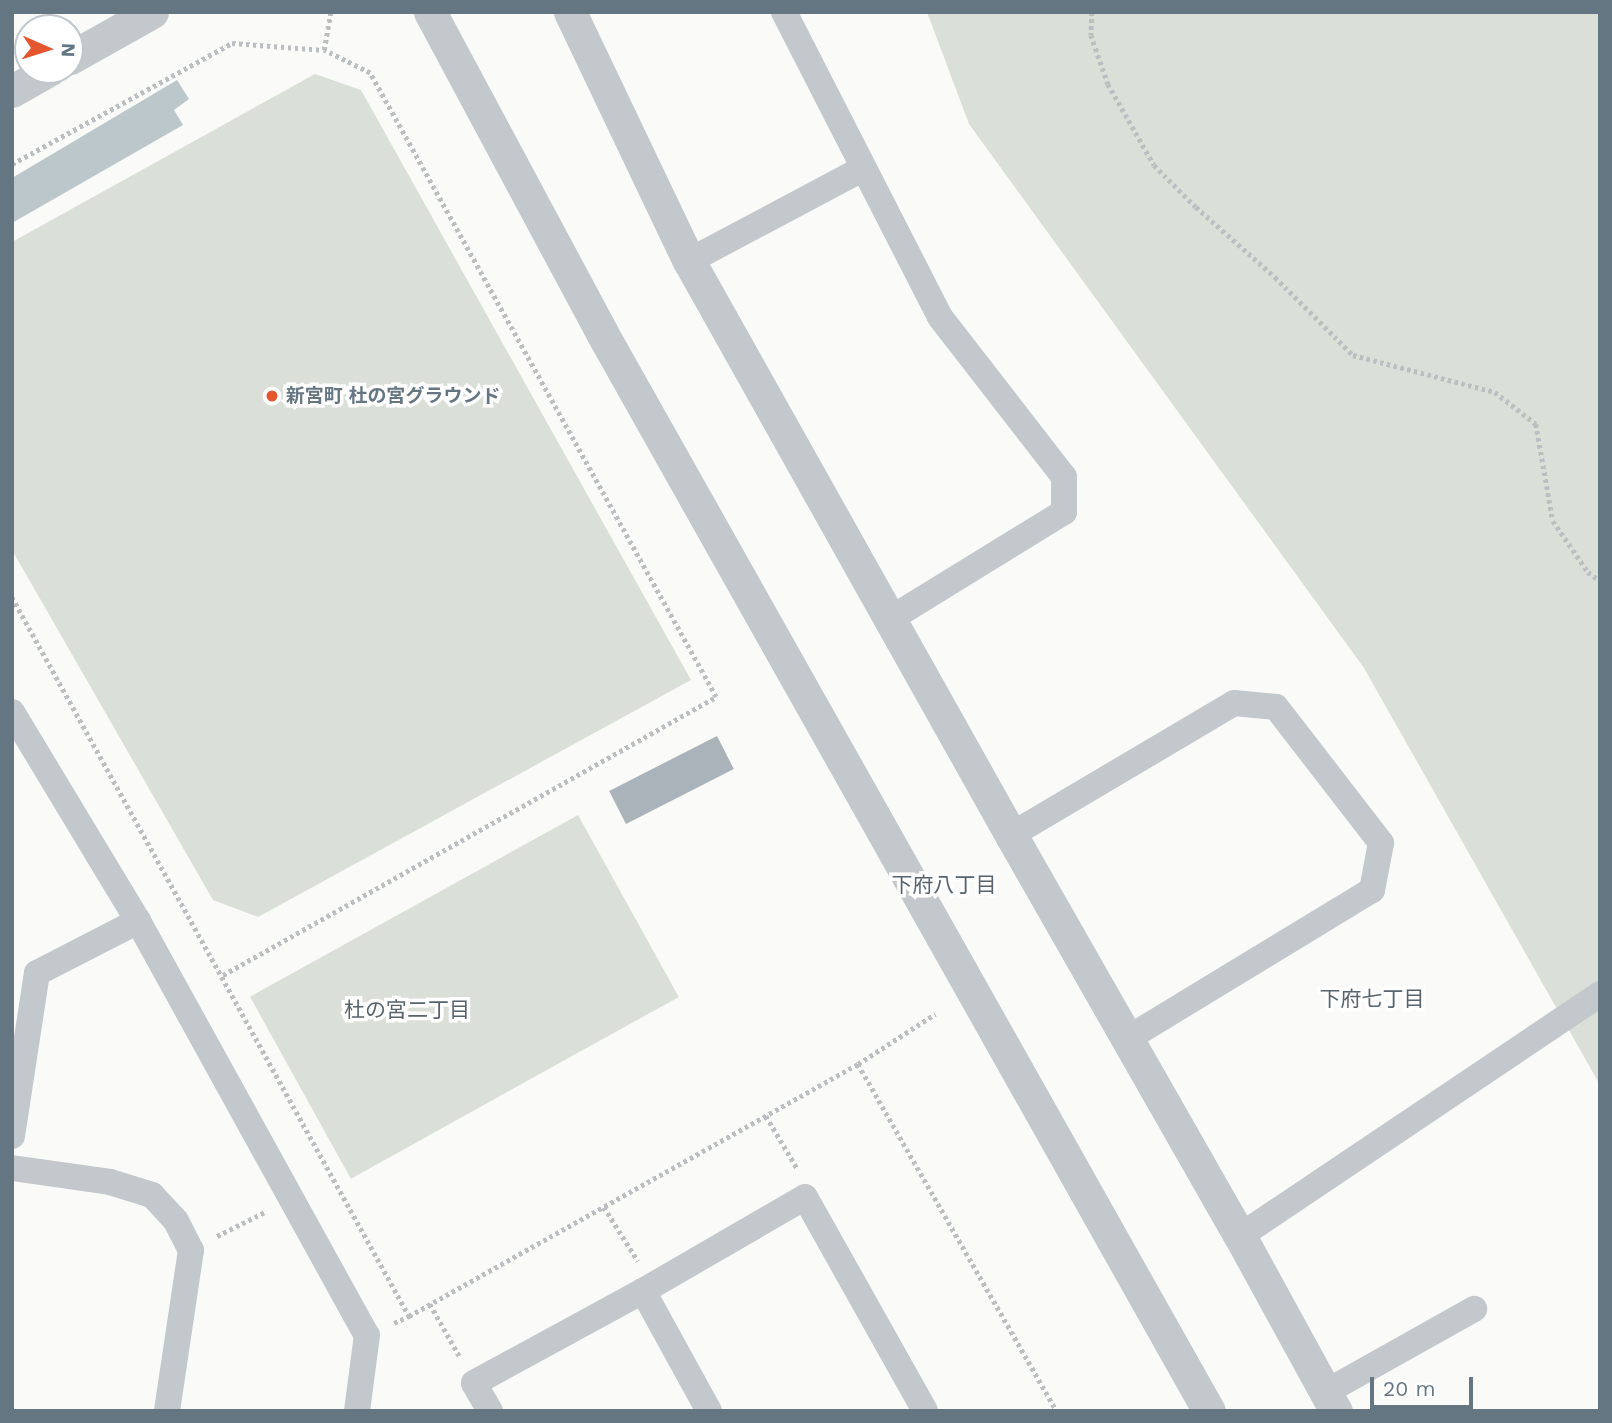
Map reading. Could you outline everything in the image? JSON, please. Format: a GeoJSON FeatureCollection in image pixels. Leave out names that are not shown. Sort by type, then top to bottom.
{"type":"FeatureCollection","features":[{"type":"Feature","properties":{"kind":"street"},"geometry":{"type":"LineString","coordinates":[[84,50],[152,12]]}},
{"type":"Feature","properties":{"kind":"street"},"geometry":{"type":"LineString","coordinates":[[430,12],[602,333],[1209,1411]]}},
{"type":"Feature","properties":{"kind":"street"},"geometry":{"type":"LineString","coordinates":[[570,12],[689,261],[1127,1040],[1241,1236],[1331,1402],[1474,1309]]}},
{"type":"Feature","properties":{"kind":"street"},"geometry":{"type":"LineString","coordinates":[[784,12],[940,317],[1064,477],[1064,512],[890,619]]}},
{"type":"Feature","properties":{"kind":"street"},"geometry":{"type":"LineString","coordinates":[[689,261],[862,169]]}},
{"type":"Feature","properties":{"kind":"street"},"geometry":{"type":"LineString","coordinates":[[1011,835],[1234,704],[1276,707],[1381,844],[1372,890],[1127,1040]]}},
{"type":"Feature","properties":{"kind":"street"},"geometry":{"type":"LineString","coordinates":[[12,712],[138,920],[367,1335],[357,1411]]}},
{"type":"Feature","properties":{"kind":"street"},"geometry":{"type":"LineString","coordinates":[[12,1136],[37,973],[138,920]]}},
{"type":"Feature","properties":{"kind":"street"},"geometry":{"type":"LineString","coordinates":[[1241,1236],[1600,994]]}},
{"type":"Feature","properties":{"kind":"street"},"geometry":{"type":"LineString","coordinates":[[12,1168],[110,1182],[152,1195],[176,1221],[191,1250],[167,1411]]}},
{"type":"Feature","properties":{"kind":"street"},"geometry":{"type":"LineString","coordinates":[[491,1411],[474,1382],[648,1288],[805,1197],[925,1411]]}},
{"type":"Feature","properties":{"kind":"street"},"geometry":{"type":"LineString","coordinates":[[648,1288],[709,1411]]}},
{"type":"Feature","properties":{"kind":"path"},"geometry":{"type":"LineString","coordinates":[[324,50],[331,12]]}},
{"type":"Feature","properties":{"kind":"path"},"geometry":{"type":"LineString","coordinates":[[1092,12],[1091,35],[1108,84],[1154,165],[1196,207],[1275,277],[1353,355],[1495,392],[1536,424],[1553,521],[1588,572],[1600,581]]}},
{"type":"Feature","properties":{"kind":"path"},"geometry":{"type":"LineString","coordinates":[[12,164],[232,43],[324,50],[370,74],[716,697],[223,975]]}},
{"type":"Feature","properties":{"kind":"path"},"geometry":{"type":"LineString","coordinates":[[12,597],[409,1316],[858,1064],[935,1014]]}},
{"type":"Feature","properties":{"kind":"path"},"geometry":{"type":"LineString","coordinates":[[858,1064],[1057,1411]]}},
{"type":"Feature","properties":{"kind":"path"},"geometry":{"type":"LineString","coordinates":[[766,1116],[807,1184],[805,1197]]}},
{"type":"Feature","properties":{"kind":"path"},"geometry":{"type":"LineString","coordinates":[[191,1250],[291,1198]]}},
{"type":"Feature","properties":{"kind":"path"},"geometry":{"type":"LineString","coordinates":[[604,1207],[648,1288]]}},
{"type":"Feature","properties":{"kind":"path"},"geometry":{"type":"LineString","coordinates":[[430,1304],[474,1382]]}},
{"type":"Feature","properties":{"kind":"shaded area"},"geometry":{"type":"Polygon","coordinates":[[[927,12],[1600,12],[1600,1085],[1364,668],[969,124],[927,12]]]}},
{"type":"Feature","properties":{"kind":"shaded area","name":"新宮町 杜の宮グラウンド"},"geometry":{"type":"Polygon","coordinates":[[[315,74],[361,90],[691,680],[258,917],[213,900],[12,550],[12,242],[315,74]]]}},
{"type":"Feature","properties":{"kind":"shaded area"},"geometry":{"type":"Polygon","coordinates":[[[177,80],[189,99],[174,110],[183,125],[12,223],[12,178],[177,80]]]}},
{"type":"Feature","properties":{"kind":"shaded area"},"geometry":{"type":"Polygon","coordinates":[[[578,815],[679,997],[351,1179],[250,997],[578,815]]]}},
{"type":"Feature","properties":{"kind":"building"},"geometry":{"type":"Polygon","coordinates":[[[717,736],[734,769],[626,824],[609,791],[717,736]]]}},
{"type":"Feature","properties":{"kind":"place","name":"新宮町 杜の宮グラウンド"},"geometry":{"type":"Point","coordinates":[272,396]}},
{"type":"Feature","properties":{"kind":"district","name":"下府八丁目"},"geometry":{"type":"Point","coordinates":[944,885]}},
{"type":"Feature","properties":{"kind":"district","name":"下府七丁目"},"geometry":{"type":"Point","coordinates":[1372,999]}},
{"type":"Feature","properties":{"kind":"district","name":"杜の宮二丁目"},"geometry":{"type":"Point","coordinates":[407,1010]}}]}
